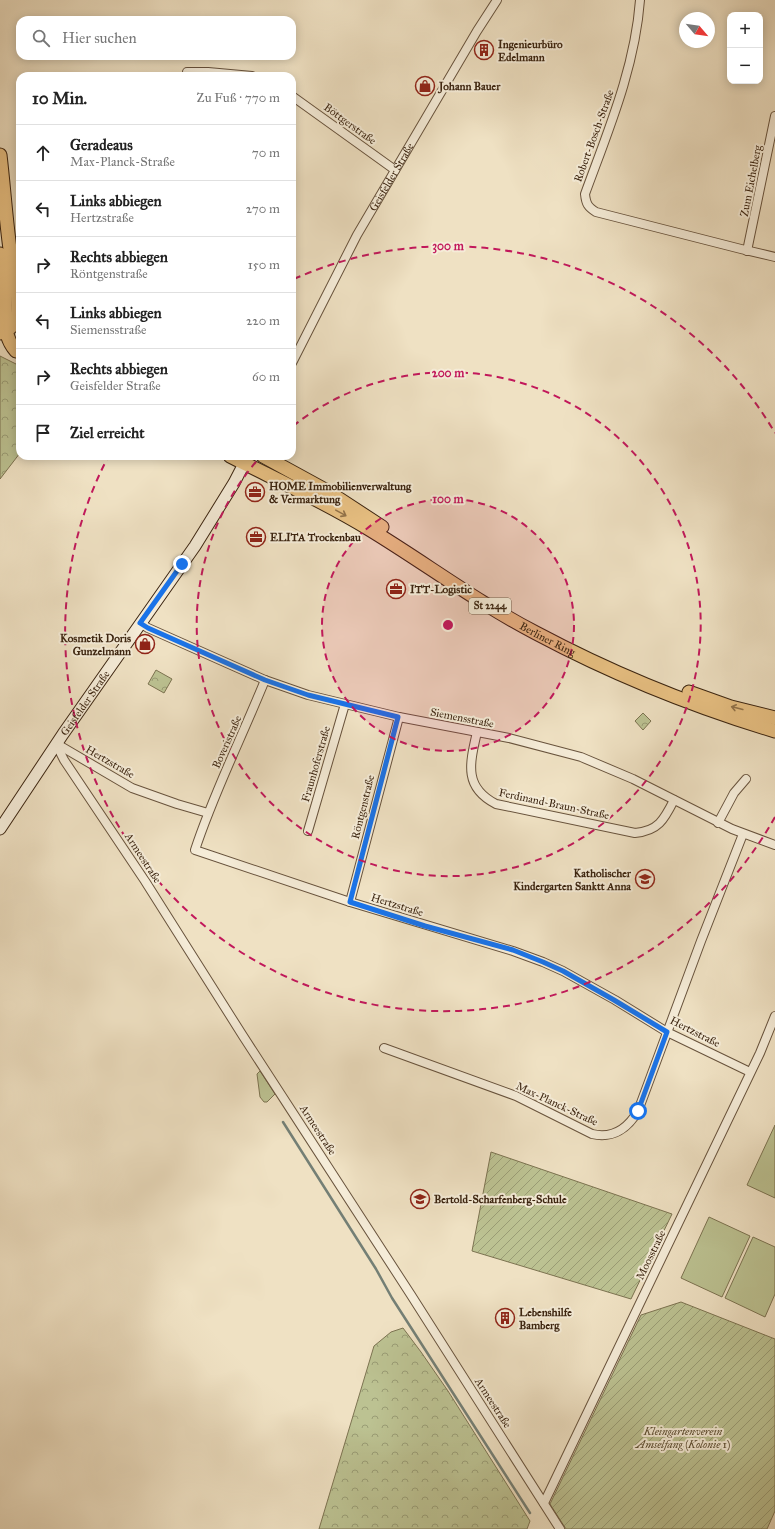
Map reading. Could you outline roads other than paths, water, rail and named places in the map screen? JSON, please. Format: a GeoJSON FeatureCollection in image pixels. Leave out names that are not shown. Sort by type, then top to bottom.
{"type":"FeatureCollection","features":[{"type":"Feature","properties":{"kind":"main road"},"geometry":{"type":"LineString","coordinates":[[0,155],[11,256],[16,283]]}},
{"type":"Feature","properties":{"kind":"main road"},"geometry":{"type":"LineString","coordinates":[[0,261],[5,288],[2,330],[9,342],[16,346]]}},
{"type":"Feature","properties":{"kind":"main road"},"geometry":{"type":"LineString","coordinates":[[2,330],[13,325],[16,319]]}},
{"type":"Feature","properties":{"kind":"main road"},"geometry":{"type":"LineString","coordinates":[[0,342],[16,346]]}},
{"type":"Feature","properties":{"kind":"main road","name":"Geisfelder Straße"},"geometry":{"type":"LineString","coordinates":[[0,829],[56,744],[195,546],[246,460]]}},
{"type":"Feature","properties":{"kind":"main road","name":"Berliner Ring"},"geometry":{"type":"LineString","coordinates":[[246,460],[367,528],[480,600],[535,632],[570,650],[617,674],[653,689],[775,731]]}},
{"type":"Feature","properties":{"kind":"main road","name":"Berliner Ring"},"geometry":{"type":"LineString","coordinates":[[270,460],[327,491],[538,626],[580,647],[660,683],[731,707],[775,718]]}},
{"type":"Feature","properties":{"kind":"street","name":"Geisfelder Straße"},"geometry":{"type":"LineString","coordinates":[[296,354],[357,235],[477,31],[497,0]]}},
{"type":"Feature","properties":{"kind":"street","name":"Robert-Bosch-Straße"},"geometry":{"type":"LineString","coordinates":[[640,0],[636,36],[627,75],[617,108],[585,194],[586,202],[589,208],[596,212],[775,257]]}},
{"type":"Feature","properties":{"kind":"street"},"geometry":{"type":"LineString","coordinates":[[187,72],[208,72]]}},
{"type":"Feature","properties":{"kind":"street","name":"Böttgerstraße"},"geometry":{"type":"LineString","coordinates":[[296,99],[395,170]]}},
{"type":"Feature","properties":{"kind":"street","name":"Zum Eichelberg"},"geometry":{"type":"LineString","coordinates":[[747,251],[775,116]]}},
{"type":"Feature","properties":{"kind":"street","name":"Siemensstraße"},"geometry":{"type":"LineString","coordinates":[[140,623],[148,628],[265,680],[308,695],[398,717],[539,745],[581,758],[633,779],[718,823],[743,834],[775,845]]}},
{"type":"Feature","properties":{"kind":"street","name":"Boveristraße"},"geometry":{"type":"LineString","coordinates":[[208,813],[265,680]]}},
{"type":"Feature","properties":{"kind":"street","name":"Fraunhoferstraße"},"geometry":{"type":"LineString","coordinates":[[308,831],[345,704]]}},
{"type":"Feature","properties":{"kind":"street","name":"Röntgenstraße"},"geometry":{"type":"LineString","coordinates":[[350,902],[398,717]]}},
{"type":"Feature","properties":{"kind":"street","name":"Ferdinand-Braun-Straße"},"geometry":{"type":"LineString","coordinates":[[477,732],[471,765],[473,780],[478,791],[486,799],[496,804],[635,832],[650,830],[659,824],[674,800]]}},
{"type":"Feature","properties":{"kind":"street","name":"Hertzstraße"},"geometry":{"type":"LineString","coordinates":[[56,744],[132,788],[170,802],[208,813],[195,850],[425,926],[513,950],[563,971],[667,1032],[750,1072]]}},
{"type":"Feature","properties":{"kind":"street","name":"Armeestraße"},"geometry":{"type":"LineString","coordinates":[[56,744],[64,760],[137,869],[560,1529]]}},
{"type":"Feature","properties":{"kind":"street"},"geometry":{"type":"LineString","coordinates":[[718,823],[734,793],[746,779]]}},
{"type":"Feature","properties":{"kind":"street","name":"Max-Planck-Straße"},"geometry":{"type":"LineString","coordinates":[[384,1048],[516,1096],[582,1129],[600,1136],[611,1134],[622,1129],[632,1122],[638,1111],[701,941],[743,834]]}},
{"type":"Feature","properties":{"kind":"street","name":"Moosstraße"},"geometry":{"type":"LineString","coordinates":[[544,1503],[750,1072],[775,1016]]}},
{"type":"Feature","properties":{"kind":"waterway"},"geometry":{"type":"LineString","coordinates":[[283,1122],[376,1269],[392,1298],[530,1513]]}},
{"type":"Feature","properties":{"kind":"place","name":"Ingenieurbüro Edelmann"},"geometry":{"type":"Point","coordinates":[484,50]}},
{"type":"Feature","properties":{"kind":"place","name":"Johann Bauer"},"geometry":{"type":"Point","coordinates":[425,86]}},
{"type":"Feature","properties":{"kind":"place","name":"HOME Immobilienverwaltung & Vermarktung"},"geometry":{"type":"Point","coordinates":[255,492]}},
{"type":"Feature","properties":{"kind":"place","name":"ELITA Trockenbau"},"geometry":{"type":"Point","coordinates":[256,537]}},
{"type":"Feature","properties":{"kind":"place","name":"ITT-Logistic"},"geometry":{"type":"Point","coordinates":[396,589]}},
{"type":"Feature","properties":{"kind":"place","name":"Kosmetik Doris Gunzelmann"},"geometry":{"type":"Point","coordinates":[145,644]}},
{"type":"Feature","properties":{"kind":"place","name":"Katholischer Kindergarten Sanktt Anna"},"geometry":{"type":"Point","coordinates":[645,879]}},
{"type":"Feature","properties":{"kind":"place","name":"Bertold-Scharfenberg-Schule"},"geometry":{"type":"Point","coordinates":[420,1199]}},
{"type":"Feature","properties":{"kind":"place","name":"Lebenshilfe Bamberg"},"geometry":{"type":"Point","coordinates":[505,1318]}},
{"type":"Feature","properties":{"kind":"park label","name":"Kleingartenverein Amselfang (Kolonie 1)"},"geometry":{"type":"Point","coordinates":[683,1437]}}]}
